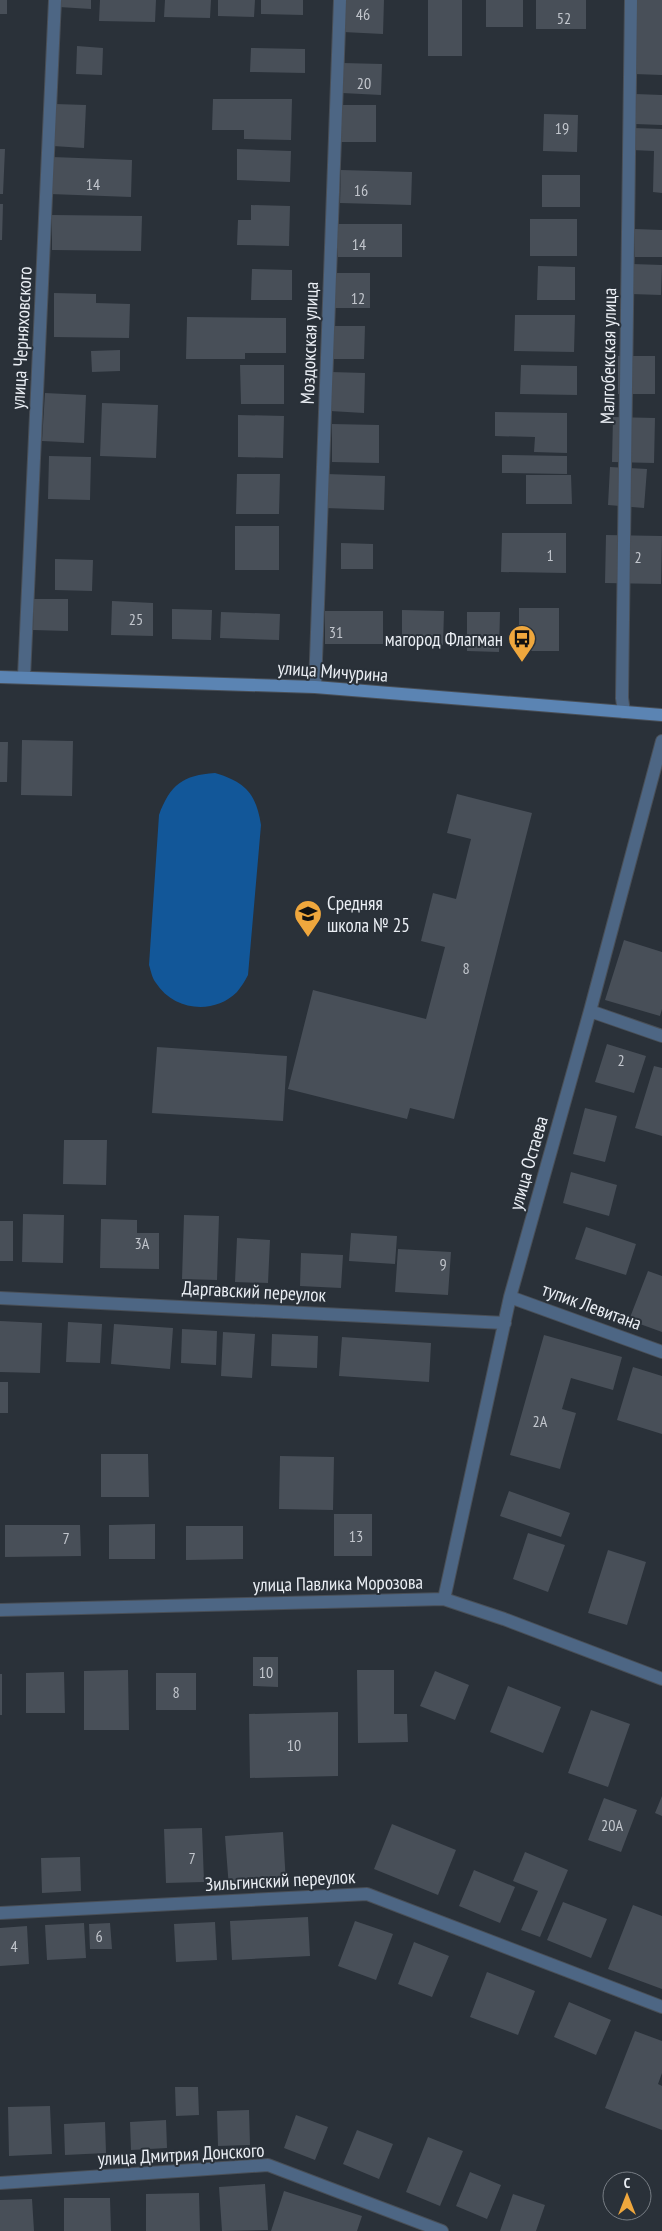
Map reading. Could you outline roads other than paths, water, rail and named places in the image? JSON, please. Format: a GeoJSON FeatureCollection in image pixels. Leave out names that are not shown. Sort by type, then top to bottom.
{"type":"FeatureCollection","features":[{"type":"Feature","properties":{"kind":"street","name":"улица Черняховского"},"geometry":{"type":"LineString","coordinates":[[24,678],[55,0]]}},
{"type":"Feature","properties":{"kind":"street","name":"Моздокская улица"},"geometry":{"type":"LineString","coordinates":[[315,687],[340,0]]}},
{"type":"Feature","properties":{"kind":"street","name":"Малгобекская улица"},"geometry":{"type":"LineString","coordinates":[[624,712],[622,698],[631,0]]}},
{"type":"Feature","properties":{"kind":"street","name":"улица Мичурина"},"geometry":{"type":"LineString","coordinates":[[0,677],[315,687],[662,715]]}},
{"type":"Feature","properties":{"kind":"street","name":"улица Остаева"},"geometry":{"type":"LineString","coordinates":[[444,1599],[506,1323],[510,1297],[590,1011],[662,741]]}},
{"type":"Feature","properties":{"kind":"street"},"geometry":{"type":"LineString","coordinates":[[590,1011],[662,1036]]}},
{"type":"Feature","properties":{"kind":"street","name":"тупик Левитана"},"geometry":{"type":"LineString","coordinates":[[510,1297],[662,1352]]}},
{"type":"Feature","properties":{"kind":"street","name":"Даргавский переулок"},"geometry":{"type":"LineString","coordinates":[[0,1298],[506,1323]]}},
{"type":"Feature","properties":{"kind":"street","name":"улица Павлика Морозова"},"geometry":{"type":"LineString","coordinates":[[0,1610],[444,1599],[504,1619],[662,1679]]}},
{"type":"Feature","properties":{"kind":"street","name":"Зильгинский переулок"},"geometry":{"type":"LineString","coordinates":[[0,1913],[367,1894],[662,2007]]}},
{"type":"Feature","properties":{"kind":"street","name":"улица Дмитрия Донского"},"geometry":{"type":"LineString","coordinates":[[0,2183],[268,2165],[442,2231]]}},
{"type":"Feature","properties":{"kind":"place","name":"магород Флагман"},"geometry":{"type":"Point","coordinates":[522,663]}},
{"type":"Feature","properties":{"kind":"place","name":"Средняя школа № 25"},"geometry":{"type":"Point","coordinates":[308,938]}}]}
